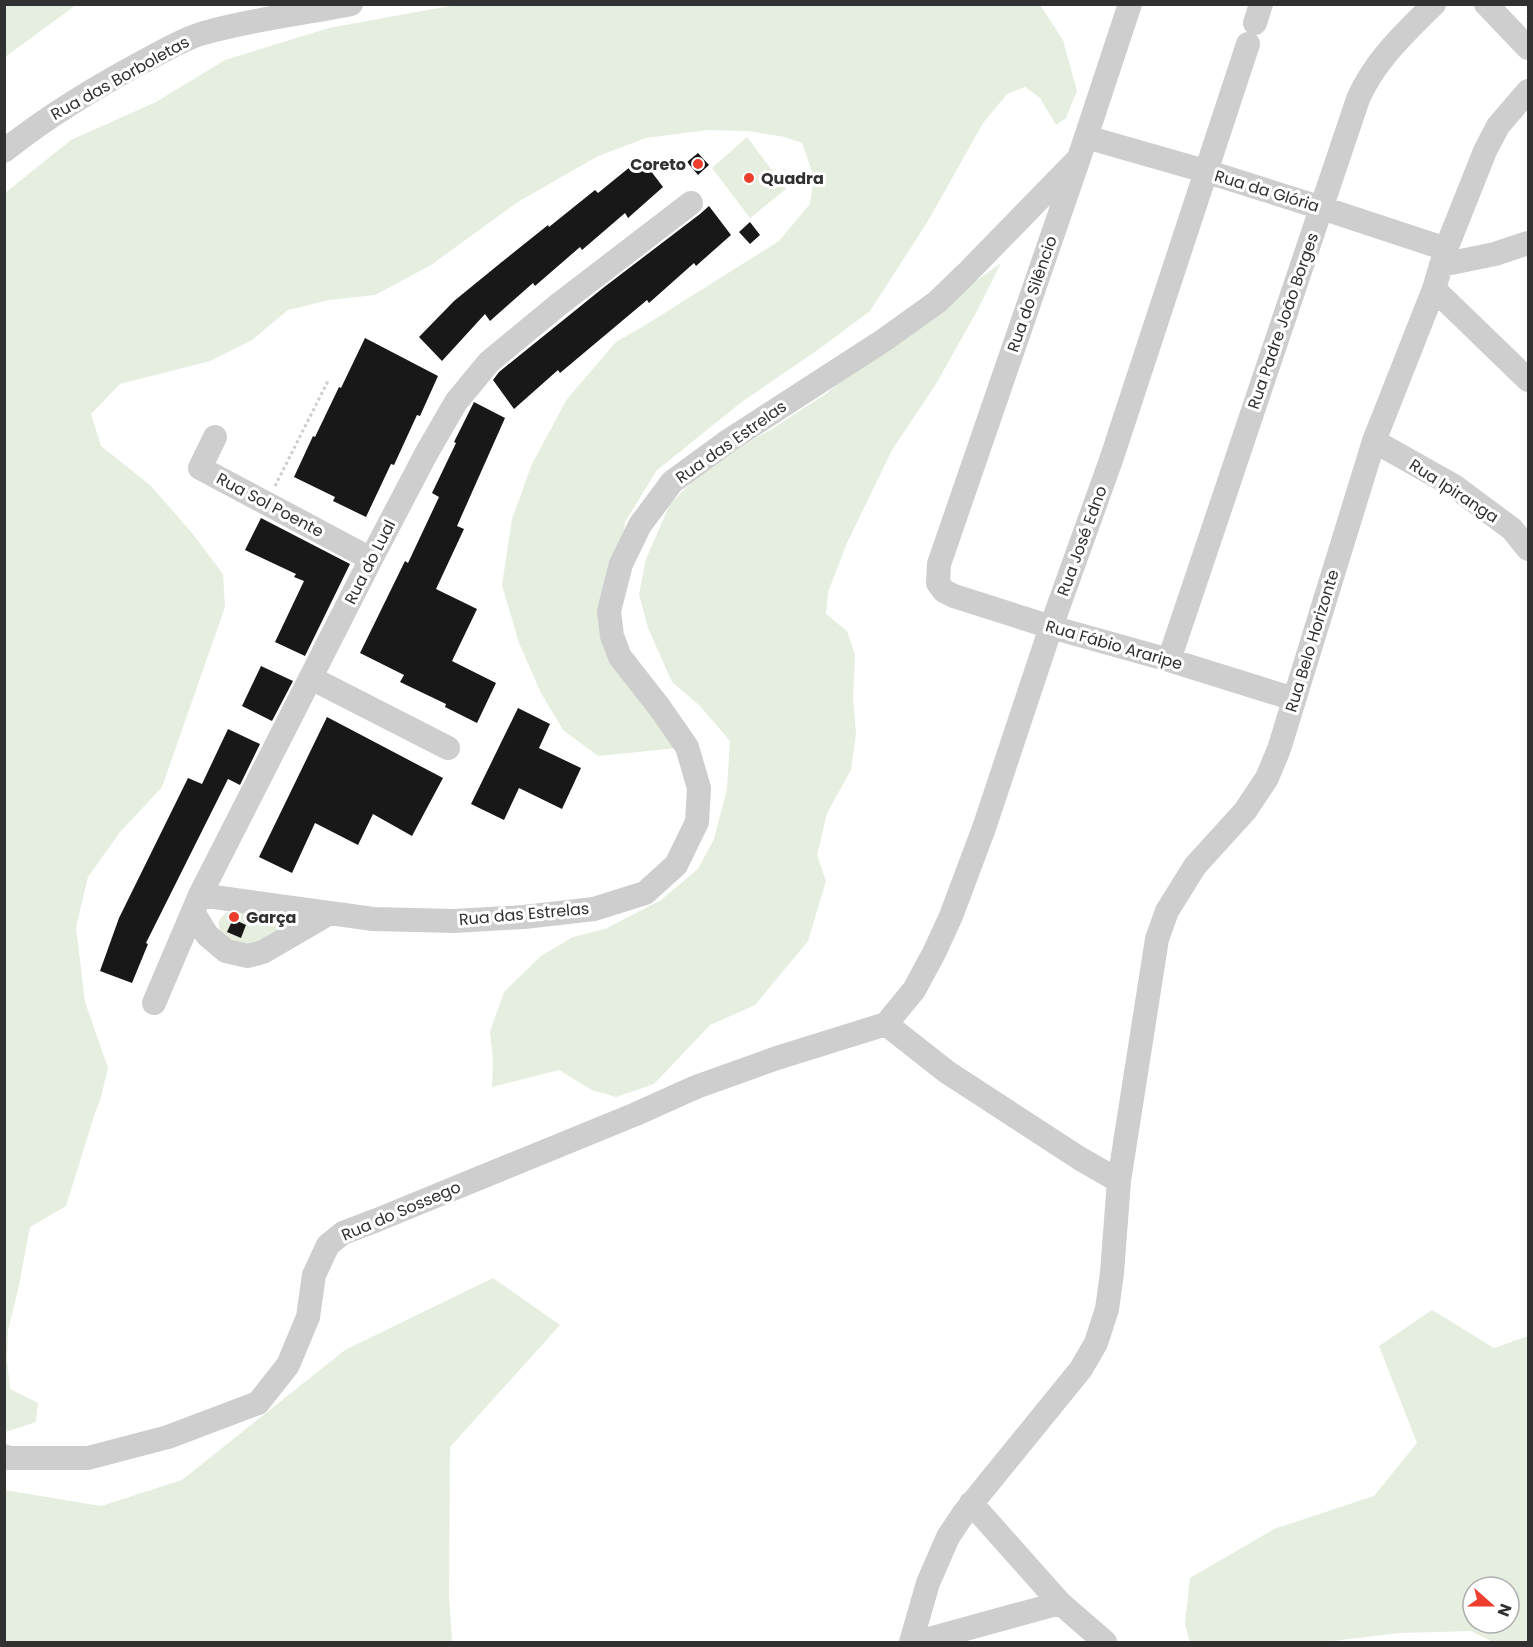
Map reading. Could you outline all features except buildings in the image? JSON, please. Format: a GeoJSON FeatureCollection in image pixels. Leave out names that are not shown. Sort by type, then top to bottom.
{"type":"FeatureCollection","features":[{"type":"Feature","properties":{"kind":"street","name":"Rua das Borboletas"},"geometry":{"type":"LineString","coordinates":[[4,151],[29,131],[73,102],[146,60],[201,33],[272,17],[351,4]]}},
{"type":"Feature","properties":{"kind":"street","name":"Rua do Silêncio"},"geometry":{"type":"LineString","coordinates":[[938,583],[939,564],[1130,4]]}},
{"type":"Feature","properties":{"kind":"street","name":"Rua Padre João Borges"},"geometry":{"type":"LineString","coordinates":[[1169,660],[1364,84],[1383,56],[1434,4]]}},
{"type":"Feature","properties":{"kind":"street"},"geometry":{"type":"LineString","coordinates":[[1486,4],[1528,48]]}},
{"type":"Feature","properties":{"kind":"street","name":"Rua José Edno"},"geometry":{"type":"LineString","coordinates":[[885,1024],[914,990],[934,953],[951,916],[984,828],[1114,448],[1255,24]]}},
{"type":"Feature","properties":{"kind":"street","name":"Rua Belo Horizonte"},"geometry":{"type":"LineString","coordinates":[[911,1642],[928,1583],[948,1537],[971,1503],[1081,1369],[1096,1343],[1107,1309],[1119,1181],[1157,939],[1167,911],[1195,866],[1245,811],[1267,778],[1279,749],[1374,441],[1485,151],[1498,126],[1528,91]]}},
{"type":"Feature","properties":{"kind":"street","name":"Rua da Glória"},"geometry":{"type":"LineString","coordinates":[[1083,147],[1205,171],[1322,208],[1444,257],[1495,254],[1528,243]]}},
{"type":"Feature","properties":{"kind":"street","name":"Rua das Estrelas"},"geometry":{"type":"LineString","coordinates":[[197,904],[330,913],[373,919],[454,921],[594,909],[645,893],[676,865],[697,822],[699,788],[687,747],[620,657],[612,636],[609,611],[621,564],[640,525],[672,482],[728,441],[884,340],[937,302],[968,273],[1083,147]]}},
{"type":"Feature","properties":{"kind":"street","name":"Rua do Lual"},"geometry":{"type":"LineString","coordinates":[[154,1003],[197,904],[371,559],[456,402],[489,362],[558,305],[691,203]]}},
{"type":"Feature","properties":{"kind":"street"},"geometry":{"type":"LineString","coordinates":[[1434,289],[1528,380]]}},
{"type":"Feature","properties":{"kind":"street","name":"Rua Sol Poente"},"geometry":{"type":"LineString","coordinates":[[215,437],[200,468],[371,559]]}},
{"type":"Feature","properties":{"kind":"street","name":"Rua Ipiranga"},"geometry":{"type":"LineString","coordinates":[[1374,441],[1454,486],[1512,529],[1528,549]]}},
{"type":"Feature","properties":{"kind":"street","name":"Rua Fábio Araripe"},"geometry":{"type":"LineString","coordinates":[[938,583],[944,591],[954,596],[1294,699]]}},
{"type":"Feature","properties":{"kind":"street"},"geometry":{"type":"LineString","coordinates":[[311,678],[447,748]]}},
{"type":"Feature","properties":{"kind":"street"},"geometry":{"type":"LineString","coordinates":[[197,904],[207,935],[226,951],[248,956],[263,952],[330,913]]}},
{"type":"Feature","properties":{"kind":"street"},"geometry":{"type":"LineString","coordinates":[[885,1024],[946,1072],[1079,1158],[1119,1181]]}},
{"type":"Feature","properties":{"kind":"street","name":"Rua do Sossego"},"geometry":{"type":"LineString","coordinates":[[4,1456],[8,1458],[88,1458],[168,1437],[258,1403],[288,1365],[308,1317],[314,1275],[328,1245],[343,1233],[614,1123],[696,1087],[777,1058],[885,1024]]}},
{"type":"Feature","properties":{"kind":"street"},"geometry":{"type":"LineString","coordinates":[[971,1503],[1060,1603],[1105,1642]]}},
{"type":"Feature","properties":{"kind":"street"},"geometry":{"type":"LineString","coordinates":[[918,1642],[1060,1603]]}},
{"type":"Feature","properties":{"kind":"path"},"geometry":{"type":"LineString","coordinates":[[267,504],[328,381]]}},
{"type":"Feature","properties":{"kind":"green space"},"geometry":{"type":"Polygon","coordinates":[[[5,4],[76,4],[76,5],[5,57],[5,4]]]}},
{"type":"Feature","properties":{"kind":"green space"},"geometry":{"type":"Polygon","coordinates":[[[461,4],[1040,5],[1063,40],[1077,91],[1066,118],[1056,125],[1040,98],[1025,87],[1007,94],[983,123],[928,221],[870,311],[743,401],[657,470],[625,522],[612,636],[687,747],[598,756],[563,730],[541,693],[519,643],[502,585],[512,519],[532,464],[567,399],[616,342],[779,241],[810,204],[814,177],[802,143],[785,137],[748,131],[707,130],[646,138],[598,156],[516,203],[431,265],[375,295],[329,300],[288,310],[252,340],[210,361],[120,384],[91,414],[101,446],[150,485],[192,533],[223,574],[225,607],[162,787],[120,832],[88,877],[76,927],[85,1002],[108,1068],[66,1206],[30,1227],[8,1330],[7,1358],[10,1389],[38,1403],[36,1422],[5,1432],[5,193],[71,140],[156,102],[225,60],[329,28],[461,4]]]}},
{"type":"Feature","properties":{"kind":"green space","name":"Quadra"},"geometry":{"type":"Polygon","coordinates":[[[747,137],[786,189],[750,218],[712,168],[747,137]]]}},
{"type":"Feature","properties":{"kind":"green space"},"geometry":{"type":"Polygon","coordinates":[[[1001,263],[936,384],[892,450],[847,543],[828,592],[826,614],[847,631],[855,655],[853,698],[856,734],[851,770],[827,813],[817,855],[826,881],[808,941],[755,1005],[710,1025],[654,1084],[616,1097],[592,1090],[559,1070],[492,1087],[493,1060],[490,1032],[504,992],[541,956],[573,937],[605,929],[661,900],[698,869],[714,839],[727,789],[730,741],[700,706],[672,682],[648,628],[639,594],[646,559],[670,504],[694,480],[725,456],[827,393],[857,367],[1001,263]]]}},
{"type":"Feature","properties":{"kind":"green space"},"geometry":{"type":"Polygon","coordinates":[[[233,910],[302,919],[258,945],[232,945],[221,930],[219,922],[233,910]]]}},
{"type":"Feature","properties":{"kind":"green space"},"geometry":{"type":"Polygon","coordinates":[[[493,1278],[560,1325],[450,1447],[449,1596],[452,1642],[5,1642],[5,1490],[101,1506],[182,1480],[345,1350],[493,1278]]]}},
{"type":"Feature","properties":{"kind":"green space"},"geometry":{"type":"Polygon","coordinates":[[[1432,1310],[1494,1348],[1528,1336],[1528,1642],[1493,1642],[1479,1635],[1521,1635],[1521,1575],[1461,1575],[1461,1631],[1399,1633],[1324,1642],[1190,1642],[1185,1624],[1190,1578],[1274,1529],[1374,1496],[1417,1443],[1379,1346],[1432,1310]]]}},
{"type":"Feature","properties":{"kind":"place","name":"Coreto"},"geometry":{"type":"Point","coordinates":[698,164]}},
{"type":"Feature","properties":{"kind":"place","name":"Quadra"},"geometry":{"type":"Point","coordinates":[749,178]}},
{"type":"Feature","properties":{"kind":"place","name":"Garça"},"geometry":{"type":"Point","coordinates":[234,917]}}]}
